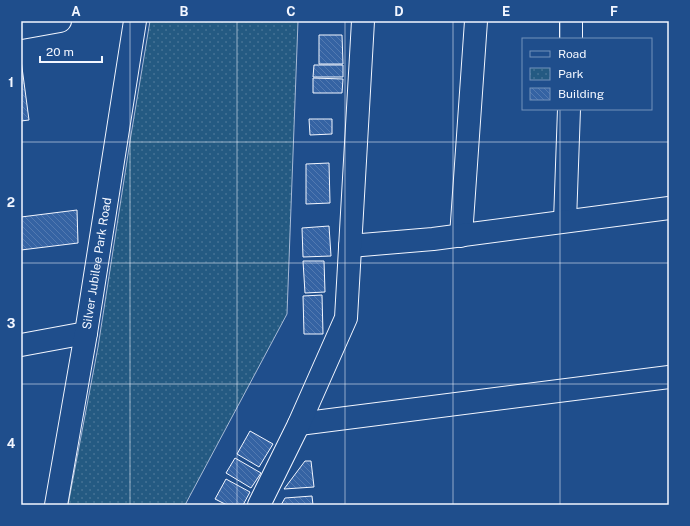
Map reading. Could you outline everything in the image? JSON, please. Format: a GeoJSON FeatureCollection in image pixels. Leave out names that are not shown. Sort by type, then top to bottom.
{"type":"FeatureCollection","features":[{"type":"Feature","properties":{"kind":"street"},"geometry":{"type":"LineString","coordinates":[[21,28],[60,21]]}},
{"type":"Feature","properties":{"kind":"street","name":"Silver Jubilee Park Road"},"geometry":{"type":"LineString","coordinates":[[56,505],[86,333],[135,21]]}},
{"type":"Feature","properties":{"kind":"street"},"geometry":{"type":"LineString","coordinates":[[259,505],[299,424],[346,318],[363,21]]}},
{"type":"Feature","properties":{"kind":"street"},"geometry":{"type":"LineString","coordinates":[[461,236],[476,21]]}},
{"type":"Feature","properties":{"kind":"street"},"geometry":{"type":"LineString","coordinates":[[571,21],[571,38]]}},
{"type":"Feature","properties":{"kind":"street"},"geometry":{"type":"LineString","coordinates":[[565,221],[568,110]]}},
{"type":"Feature","properties":{"kind":"street"},"geometry":{"type":"LineString","coordinates":[[350,246],[461,236],[669,208]]}},
{"type":"Feature","properties":{"kind":"street"},"geometry":{"type":"LineString","coordinates":[[21,345],[86,333]]}},
{"type":"Feature","properties":{"kind":"street"},"geometry":{"type":"LineString","coordinates":[[299,424],[669,377]]}},
{"type":"Feature","properties":{"kind":"green space"},"geometry":{"type":"Polygon","coordinates":[[[150,21],[298,21],[287,314],[185,505],[68,505],[98,347],[150,21]]]}},
{"type":"Feature","properties":{"kind":"building"},"geometry":{"type":"Polygon","coordinates":[[[319,35],[342,35],[343,64],[319,64],[319,35]]]}},
{"type":"Feature","properties":{"kind":"building"},"geometry":{"type":"Polygon","coordinates":[[[21,60],[29,120],[21,121],[21,60]]]}},
{"type":"Feature","properties":{"kind":"building"},"geometry":{"type":"Polygon","coordinates":[[[314,65],[343,65],[343,77],[313,77],[314,65]]]}},
{"type":"Feature","properties":{"kind":"building"},"geometry":{"type":"Polygon","coordinates":[[[313,78],[343,79],[342,93],[313,93],[313,78]]]}},
{"type":"Feature","properties":{"kind":"building"},"geometry":{"type":"Polygon","coordinates":[[[309,119],[332,119],[332,134],[310,135],[309,119]]]}},
{"type":"Feature","properties":{"kind":"building"},"geometry":{"type":"Polygon","coordinates":[[[329,163],[330,203],[306,204],[306,164],[329,163]]]}},
{"type":"Feature","properties":{"kind":"building"},"geometry":{"type":"Polygon","coordinates":[[[77,210],[78,243],[21,250],[21,217],[77,210]]]}},
{"type":"Feature","properties":{"kind":"building"},"geometry":{"type":"Polygon","coordinates":[[[329,226],[331,256],[303,257],[302,228],[329,226]]]}},
{"type":"Feature","properties":{"kind":"building"},"geometry":{"type":"Polygon","coordinates":[[[303,261],[324,261],[325,292],[305,293],[303,261]]]}},
{"type":"Feature","properties":{"kind":"building"},"geometry":{"type":"Polygon","coordinates":[[[322,295],[323,334],[304,334],[303,296],[322,295]]]}},
{"type":"Feature","properties":{"kind":"building"},"geometry":{"type":"Polygon","coordinates":[[[250,431],[273,444],[259,467],[237,454],[250,431]]]}},
{"type":"Feature","properties":{"kind":"building"},"geometry":{"type":"Polygon","coordinates":[[[235,458],[261,473],[251,488],[226,473],[235,458]]]}},
{"type":"Feature","properties":{"kind":"building"},"geometry":{"type":"Polygon","coordinates":[[[305,461],[311,461],[314,487],[284,489],[305,461]]]}},
{"type":"Feature","properties":{"kind":"building"},"geometry":{"type":"Polygon","coordinates":[[[226,479],[250,492],[243,505],[227,505],[215,499],[226,479]]]}},
{"type":"Feature","properties":{"kind":"building"},"geometry":{"type":"Polygon","coordinates":[[[312,496],[313,505],[281,505],[285,498],[312,496]]]}}]}
